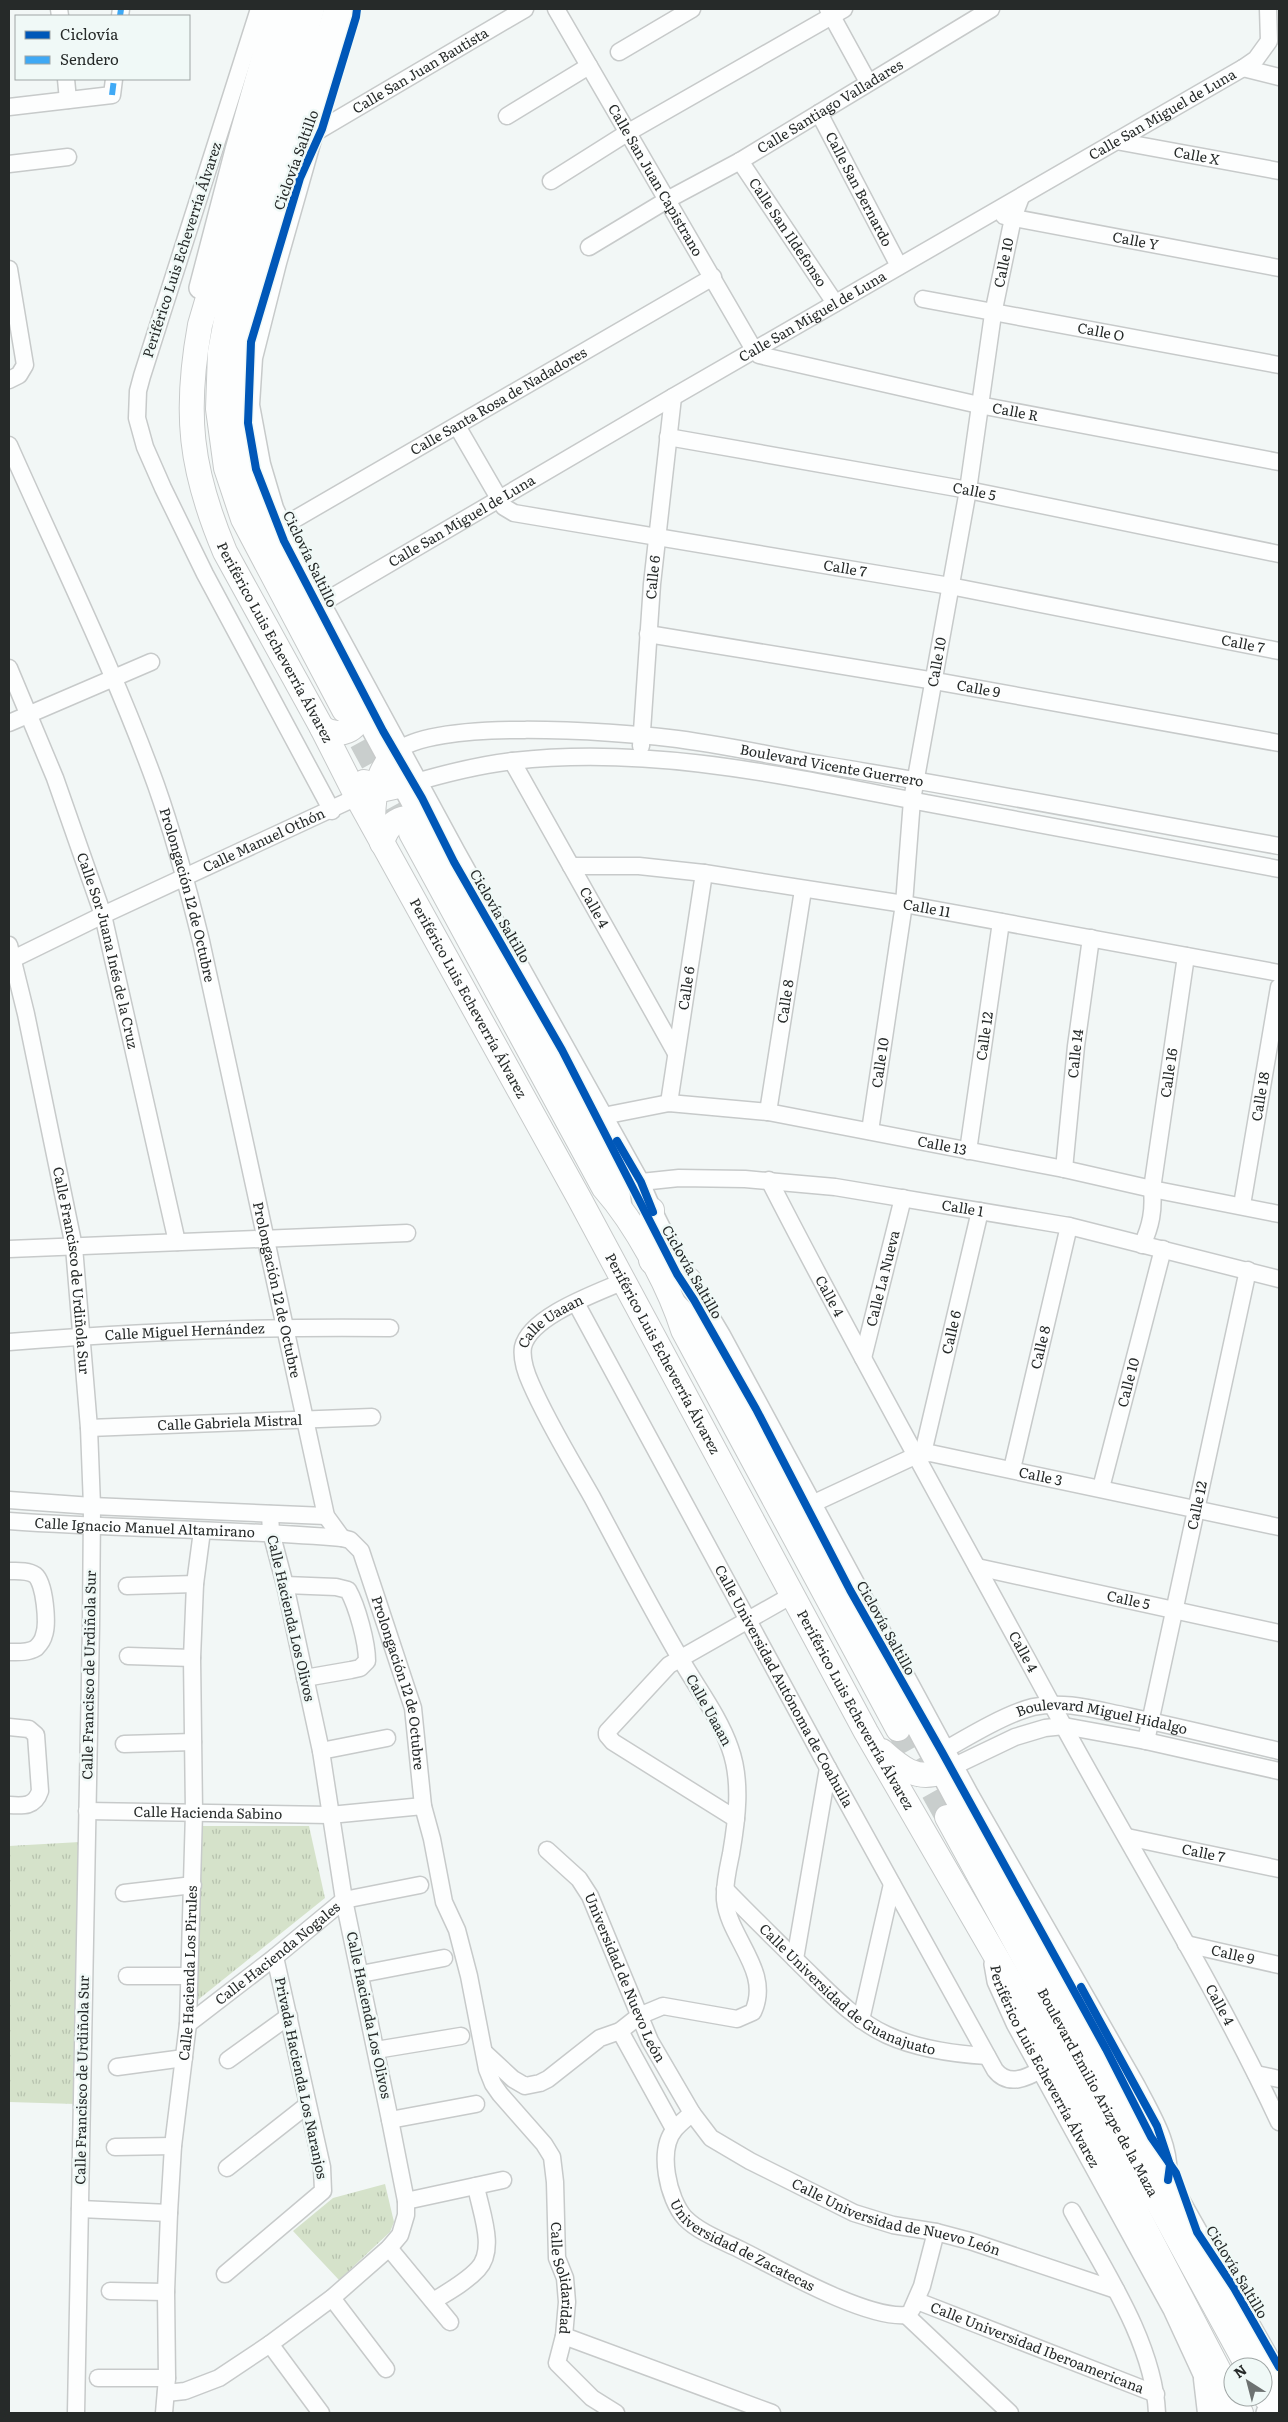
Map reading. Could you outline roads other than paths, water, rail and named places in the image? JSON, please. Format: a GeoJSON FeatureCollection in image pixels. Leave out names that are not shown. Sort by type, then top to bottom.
{"type":"FeatureCollection","features":[{"type":"Feature","properties":{"kind":"highway","name":"Periférico Luis Echeverría Álvarez"},"geometry":{"type":"LineString","coordinates":[[293,9],[200,324],[193,371],[191,408],[196,464],[203,493],[225,552],[342,767],[367,792],[378,834],[624,1281],[912,1815],[992,1951]]}},
{"type":"Feature","properties":{"kind":"highway","name":"Periférico Luis Echeverría Álvarez"},"geometry":{"type":"LineString","coordinates":[[312,9],[278,169],[230,299],[224,330],[218,383],[221,443],[233,494],[243,519],[353,711]]}},
{"type":"Feature","properties":{"kind":"highway"},"geometry":{"type":"LineString","coordinates":[[322,728],[328,732],[344,733],[356,725],[353,711]]}},
{"type":"Feature","properties":{"kind":"highway"},"geometry":{"type":"LineString","coordinates":[[367,792],[395,753]]}},
{"type":"Feature","properties":{"kind":"highway"},"geometry":{"type":"LineString","coordinates":[[367,792],[394,789],[411,783]]}},
{"type":"Feature","properties":{"kind":"highway"},"geometry":{"type":"LineString","coordinates":[[378,834],[395,821],[404,818],[416,827]]}},
{"type":"Feature","properties":{"kind":"highway","name":"Periférico Luis Echeverría Álvarez"},"geometry":{"type":"LineString","coordinates":[[416,827],[604,1188],[621,1207],[674,1302],[683,1330],[906,1726]]}},
{"type":"Feature","properties":{"kind":"highway"},"geometry":{"type":"LineString","coordinates":[[652,1210],[651,1261],[689,1280]]}},
{"type":"Feature","properties":{"kind":"highway"},"geometry":{"type":"LineString","coordinates":[[870,1738],[893,1742],[909,1734],[906,1726]]}},
{"type":"Feature","properties":{"kind":"highway"},"geometry":{"type":"LineString","coordinates":[[870,1738],[900,1767],[918,1775]]}},
{"type":"Feature","properties":{"kind":"highway"},"geometry":{"type":"LineString","coordinates":[[912,1815],[913,1792],[918,1775],[944,1761]]}},
{"type":"Feature","properties":{"kind":"highway"},"geometry":{"type":"LineString","coordinates":[[926,1837],[924,1827],[927,1817],[934,1809],[943,1804],[954,1805],[955,1813]]}},
{"type":"Feature","properties":{"kind":"highway","name":"Boulevard Emilio Arizpe de la Maza"},"geometry":{"type":"LineString","coordinates":[[955,1813],[1243,2357]]}},
{"type":"Feature","properties":{"kind":"highway","name":"Boulevard Emilio Arizpe de la Maza"},"geometry":{"type":"LineString","coordinates":[[992,1951],[1111,2163],[1226,2357]]}},
{"type":"Feature","properties":{"kind":"main road","name":"Periférico Luis Echeverría Álvarez"},"geometry":{"type":"LineString","coordinates":[[200,324],[200,284],[276,9]]}},
{"type":"Feature","properties":{"kind":"main road","name":"Periférico Luis Echeverría Álvarez"},"geometry":{"type":"LineString","coordinates":[[278,169],[333,40],[335,9]]}},
{"type":"Feature","properties":{"kind":"main road","name":"Periférico Luis Echeverría Álvarez"},"geometry":{"type":"LineString","coordinates":[[353,711],[395,753],[411,783],[416,827]]}},
{"type":"Feature","properties":{"kind":"main road","name":"Periférico Luis Echeverría Álvarez"},"geometry":{"type":"LineString","coordinates":[[906,1726],[944,1761],[955,1813],[1037,1949],[1168,2180],[1235,2357]]}},
{"type":"Feature","properties":{"kind":"main road","name":"Periférico Luis Echeverría Álvarez"},"geometry":{"type":"LineString","coordinates":[[992,1951],[998,1981],[1006,2001],[1160,2283],[1200,2364],[1223,2380]]}},
{"type":"Feature","properties":{"kind":"street","name":"Periférico Luis Echeverría Álvarez"},"geometry":{"type":"LineString","coordinates":[[259,9],[142,376],[138,391],[137,418],[145,446],[185,535],[332,810]]}},
{"type":"Feature","properties":{"kind":"street"},"geometry":{"type":"LineString","coordinates":[[333,40],[350,9]]}},
{"type":"Feature","properties":{"kind":"street","name":"Calle San Juan Bautista"},"geometry":{"type":"LineString","coordinates":[[316,132],[525,9]]}},
{"type":"Feature","properties":{"kind":"street","name":"Calle San Juan Capistrano"},"geometry":{"type":"LineString","coordinates":[[556,9],[755,351]]}},
{"type":"Feature","properties":{"kind":"street"},"geometry":{"type":"LineString","coordinates":[[619,52],[692,9]]}},
{"type":"Feature","properties":{"kind":"street","name":"Calle Santiago Valladares"},"geometry":{"type":"LineString","coordinates":[[589,247],[667,200],[740,161],[991,9]]}},
{"type":"Feature","properties":{"kind":"street","name":"Calle San Miguel de Luna"},"geometry":{"type":"LineString","coordinates":[[322,603],[673,397],[1243,68],[1256,58],[1269,41],[1268,9]]}},
{"type":"Feature","properties":{"kind":"street"},"geometry":{"type":"LineString","coordinates":[[551,181],[627,133],[835,11],[868,82]]}},
{"type":"Feature","properties":{"kind":"street","name":"Periférico Luis Echeverría Álvarez"},"geometry":{"type":"LineString","coordinates":[[333,40],[316,132],[260,334],[252,382],[254,431],[270,491],[283,526],[395,753]]}},
{"type":"Feature","properties":{"kind":"street"},"geometry":{"type":"LineString","coordinates":[[507,116],[589,66]]}},
{"type":"Feature","properties":{"kind":"street"},"geometry":{"type":"LineString","coordinates":[[1243,68],[1279,77]]}},
{"type":"Feature","properties":{"kind":"street"},"geometry":{"type":"LineString","coordinates":[[66,80],[68,100]]}},
{"type":"Feature","properties":{"kind":"street"},"geometry":{"type":"LineString","coordinates":[[9,107],[68,100],[113,87]]}},
{"type":"Feature","properties":{"kind":"street","name":"Calle San Bernardo"},"geometry":{"type":"LineString","coordinates":[[819,113],[899,266]]}},
{"type":"Feature","properties":{"kind":"street","name":"Calle X"},"geometry":{"type":"LineString","coordinates":[[1116,141],[1279,171]]}},
{"type":"Feature","properties":{"kind":"street"},"geometry":{"type":"LineString","coordinates":[[9,164],[68,157]]}},
{"type":"Feature","properties":{"kind":"street","name":"Calle San Ildefonso"},"geometry":{"type":"LineString","coordinates":[[740,161],[835,303]]}},
{"type":"Feature","properties":{"kind":"street","name":"Calle 10"},"geometry":{"type":"LineString","coordinates":[[870,1130],[904,904],[912,800],[968,490],[993,314],[1013,218],[1021,197]]}},
{"type":"Feature","properties":{"kind":"street","name":"Calle Y"},"geometry":{"type":"LineString","coordinates":[[992,214],[1279,268]]}},
{"type":"Feature","properties":{"kind":"street"},"geometry":{"type":"LineString","coordinates":[[9,269],[25,365],[20,375],[9,380]]}},
{"type":"Feature","properties":{"kind":"street","name":"Calle Santa Rosa de Nadadores"},"geometry":{"type":"LineString","coordinates":[[283,526],[713,277]]}},
{"type":"Feature","properties":{"kind":"street","name":"Calle O"},"geometry":{"type":"LineString","coordinates":[[923,299],[993,314],[1279,365]]}},
{"type":"Feature","properties":{"kind":"street","name":"Calle R"},"geometry":{"type":"LineString","coordinates":[[755,351],[766,358],[979,405],[1279,462]]}},
{"type":"Feature","properties":{"kind":"street","name":"Calle 6"},"geometry":{"type":"LineString","coordinates":[[641,758],[648,634],[673,397]]}},
{"type":"Feature","properties":{"kind":"street","name":"Calle 7"},"geometry":{"type":"LineString","coordinates":[[457,426],[499,499],[508,511],[522,515],[950,586],[1279,651]]}},
{"type":"Feature","properties":{"kind":"street","name":"Calle 5"},"geometry":{"type":"LineString","coordinates":[[668,437],[968,490],[1279,554]]}},
{"type":"Feature","properties":{"kind":"street","name":"Prolongación 12 de Octubre"},"geometry":{"type":"LineString","coordinates":[[9,445],[114,678],[156,786],[185,877],[326,1516],[342,1538],[350,1540],[361,1551],[413,1708],[424,1806],[444,1902],[457,1930],[493,2084],[528,2127]]}},
{"type":"Feature","properties":{"kind":"street","name":"Calle 9"},"geometry":{"type":"LineString","coordinates":[[648,634],[935,681],[1279,743]]}},
{"type":"Feature","properties":{"kind":"street"},"geometry":{"type":"LineString","coordinates":[[9,723],[151,662]]}},
{"type":"Feature","properties":{"kind":"street","name":"Calle Sor Juana Inés de la Cruz"},"geometry":{"type":"LineString","coordinates":[[9,668],[55,778],[103,915],[177,1242]]}},
{"type":"Feature","properties":{"kind":"street","name":"Boulevard Vicente Guerrero"},"geometry":{"type":"LineString","coordinates":[[395,753],[434,737],[489,731],[671,738],[917,780],[1279,846]]}},
{"type":"Feature","properties":{"kind":"street","name":"Boulevard Vicente Guerrero"},"geometry":{"type":"LineString","coordinates":[[411,783],[462,769],[512,761],[551,758],[641,758],[692,762],[766,773],[1279,869]]}},
{"type":"Feature","properties":{"kind":"street","name":"Calle 4"},"geometry":{"type":"LineString","coordinates":[[512,761],[676,1053]]}},
{"type":"Feature","properties":{"kind":"street","name":"Periférico Luis Echeverría Álvarez"},"geometry":{"type":"LineString","coordinates":[[411,783],[640,1182],[652,1210],[689,1280],[722,1335],[812,1504],[944,1761],[1137,2086],[1157,2126],[1167,2152],[1170,2165],[1168,2180]]}},
{"type":"Feature","properties":{"kind":"street","name":"Calle Manuel Othón"},"geometry":{"type":"LineString","coordinates":[[10,955],[103,915],[332,810],[367,792]]}},
{"type":"Feature","properties":{"kind":"street","name":"Calle 11"},"geometry":{"type":"LineString","coordinates":[[571,866],[639,866],[704,873],[803,890],[904,904],[1279,973]]}},
{"type":"Feature","properties":{"kind":"street","name":"Calle 6"},"geometry":{"type":"LineString","coordinates":[[669,1103],[704,873]]}},
{"type":"Feature","properties":{"kind":"street","name":"Calle 8"},"geometry":{"type":"LineString","coordinates":[[768,1112],[803,890]]}},
{"type":"Feature","properties":{"kind":"street","name":"Calle 12"},"geometry":{"type":"LineString","coordinates":[[968,1151],[1001,922]]}},
{"type":"Feature","properties":{"kind":"street","name":"Calle 14"},"geometry":{"type":"LineString","coordinates":[[1064,1169],[1076,1046],[1091,938]]}},
{"type":"Feature","properties":{"kind":"street","name":"Calle Francisco de Urdiñola Sur"},"geometry":{"type":"LineString","coordinates":[[10,955],[74,1246],[83,1336],[89,1428],[92,1506],[88,1812],[76,2413]]}},
{"type":"Feature","properties":{"kind":"street","name":"Calle 16"},"geometry":{"type":"LineString","coordinates":[[1142,1245],[1150,1227],[1154,1207],[1152,1189],[1186,956]]}},
{"type":"Feature","properties":{"kind":"street","name":"Calle 18"},"geometry":{"type":"LineString","coordinates":[[1242,1205],[1279,987]]}},
{"type":"Feature","properties":{"kind":"street","name":"Calle 13"},"geometry":{"type":"LineString","coordinates":[[603,1116],[669,1103],[768,1112],[870,1130],[1279,1214]]}},
{"type":"Feature","properties":{"kind":"street","name":"Calle 1"},"geometry":{"type":"LineString","coordinates":[[640,1182],[680,1178],[769,1180],[835,1186],[1069,1226],[1279,1279]]}},
{"type":"Feature","properties":{"kind":"street","name":"Calle 4"},"geometry":{"type":"LineString","coordinates":[[769,1180],[863,1358],[919,1454],[977,1567],[1186,1944],[1256,2074],[1279,2122]]}},
{"type":"Feature","properties":{"kind":"street","name":"Calle La Nueva"},"geometry":{"type":"LineString","coordinates":[[863,1358],[902,1198]]}},
{"type":"Feature","properties":{"kind":"street","name":"Calle 6"},"geometry":{"type":"LineString","coordinates":[[919,1454],[980,1211]]}},
{"type":"Feature","properties":{"kind":"street","name":"Calle 8"},"geometry":{"type":"LineString","coordinates":[[1012,1469],[1069,1226]]}},
{"type":"Feature","properties":{"kind":"street"},"geometry":{"type":"LineString","coordinates":[[9,1249],[407,1234]]}},
{"type":"Feature","properties":{"kind":"street","name":"Calle 10"},"geometry":{"type":"LineString","coordinates":[[1101,1488],[1163,1249]]}},
{"type":"Feature","properties":{"kind":"street","name":"Calle 12"},"geometry":{"type":"LineString","coordinates":[[1146,1741],[1172,1610],[1248,1270]]}},
{"type":"Feature","properties":{"kind":"street","name":"Calle Uaaan"},"geometry":{"type":"LineString","coordinates":[[485,2053],[513,2079],[525,2086],[548,2079],[600,2038],[620,2031],[639,2016],[663,2006],[737,2019],[753,2012],[758,1999],[757,1979],[748,1954],[730,1920],[725,1898],[736,1819],[738,1782],[731,1749],[724,1732],[680,1658],[547,1416],[530,1384],[523,1364],[523,1348],[528,1335],[540,1323],[576,1303],[624,1281]]}},
{"type":"Feature","properties":{"kind":"street","name":"Calle Universidad Autónoma de Coahuila"},"geometry":{"type":"LineString","coordinates":[[576,1303],[749,1619],[828,1768],[991,2063]]}},
{"type":"Feature","properties":{"kind":"street","name":"Calle Miguel Hernández"},"geometry":{"type":"LineString","coordinates":[[9,1342],[83,1336],[284,1328],[390,1328]]}},
{"type":"Feature","properties":{"kind":"street","name":"Calle Gabriela Mistral"},"geometry":{"type":"LineString","coordinates":[[89,1428],[372,1417]]}},
{"type":"Feature","properties":{"kind":"street"},"geometry":{"type":"LineString","coordinates":[[812,1504],[919,1454]]}},
{"type":"Feature","properties":{"kind":"street","name":"Calle 3"},"geometry":{"type":"LineString","coordinates":[[919,1454],[1012,1469],[1279,1528]]}},
{"type":"Feature","properties":{"kind":"street","name":"Calle Ignacio Manuel Altamirano"},"geometry":{"type":"LineString","coordinates":[[9,1500],[92,1506],[326,1516]]}},
{"type":"Feature","properties":{"kind":"street","name":"Calle Hacienda Los Olivos"},"geometry":{"type":"LineString","coordinates":[[98,2378],[166,2385],[185,2391],[219,2378],[270,2344],[332,2298],[388,2248],[400,2235],[403,2226],[406,2201],[361,1974],[344,1900],[320,1751],[285,1585],[271,1532],[270,1514]]}},
{"type":"Feature","properties":{"kind":"street","name":"Calle Ignacio Manuel Altamirano"},"geometry":{"type":"LineString","coordinates":[[9,1521],[91,1527],[271,1532],[342,1538]]}},
{"type":"Feature","properties":{"kind":"street","name":"Calle Hacienda Los Pirules"},"geometry":{"type":"LineString","coordinates":[[164,2413],[166,2385],[166,2292],[173,2146],[188,2024],[194,1812],[192,1658],[195,1584],[202,1531]]}},
{"type":"Feature","properties":{"kind":"street","name":"Calle 5"},"geometry":{"type":"LineString","coordinates":[[977,1567],[1279,1633]]}},
{"type":"Feature","properties":{"kind":"street"},"geometry":{"type":"LineString","coordinates":[[9,1571],[24,1571],[35,1574],[41,1582],[45,1634],[36,1648],[29,1651],[9,1652]]}},
{"type":"Feature","properties":{"kind":"street"},"geometry":{"type":"LineString","coordinates":[[128,1586],[195,1584]]}},
{"type":"Feature","properties":{"kind":"street"},"geometry":{"type":"LineString","coordinates":[[285,1585],[336,1587],[348,1590],[354,1602],[366,1648],[367,1661],[360,1668],[305,1678]]}},
{"type":"Feature","properties":{"kind":"street"},"geometry":{"type":"LineString","coordinates":[[736,1819],[614,1742],[607,1735],[611,1727],[650,1683],[680,1658],[794,1594]]}},
{"type":"Feature","properties":{"kind":"street"},"geometry":{"type":"LineString","coordinates":[[128,1656],[192,1658]]}},
{"type":"Feature","properties":{"kind":"street","name":"Boulevard Miguel Hidalgo"},"geometry":{"type":"LineString","coordinates":[[944,1761],[1011,1716],[1032,1707],[1052,1704],[1077,1706],[1150,1721],[1279,1751]]}},
{"type":"Feature","properties":{"kind":"street","name":"Boulevard Miguel Hidalgo"},"geometry":{"type":"LineString","coordinates":[[944,1761],[1045,1728],[1064,1726],[1146,1741],[1279,1771]]}},
{"type":"Feature","properties":{"kind":"street"},"geometry":{"type":"LineString","coordinates":[[9,1727],[28,1729],[36,1735],[40,1791],[38,1799],[33,1804],[9,1805]]}},
{"type":"Feature","properties":{"kind":"street"},"geometry":{"type":"LineString","coordinates":[[320,1751],[387,1738]]}},
{"type":"Feature","properties":{"kind":"street"},"geometry":{"type":"LineString","coordinates":[[124,1744],[193,1742]]}},
{"type":"Feature","properties":{"kind":"street"},"geometry":{"type":"LineString","coordinates":[[795,1959],[828,1768]]}},
{"type":"Feature","properties":{"kind":"street","name":"Calle Hacienda Sabino"},"geometry":{"type":"LineString","coordinates":[[88,1812],[194,1812],[330,1816],[424,1806]]}},
{"type":"Feature","properties":{"kind":"street","name":"Calle 7"},"geometry":{"type":"LineString","coordinates":[[1127,1837],[1279,1869]]}},
{"type":"Feature","properties":{"kind":"street","name":"Universidad de Nuevo León"},"geometry":{"type":"LineString","coordinates":[[548,1850],[578,1879],[590,1896],[650,2041],[692,2114]]}},
{"type":"Feature","properties":{"kind":"street"},"geometry":{"type":"LineString","coordinates":[[861,2020],[892,1884]]}},
{"type":"Feature","properties":{"kind":"street"},"geometry":{"type":"LineString","coordinates":[[124,1893],[192,1885]]}},
{"type":"Feature","properties":{"kind":"street"},"geometry":{"type":"LineString","coordinates":[[344,1900],[420,1885]]}},
{"type":"Feature","properties":{"kind":"street","name":"Calle Universidad de Guanajuato"},"geometry":{"type":"LineString","coordinates":[[725,1889],[795,1959],[861,2020],[887,2035],[918,2046],[991,2063]]}},
{"type":"Feature","properties":{"kind":"street","name":"Calle Hacienda Nogales"},"geometry":{"type":"LineString","coordinates":[[188,2024],[275,1957],[344,1900]]}},
{"type":"Feature","properties":{"kind":"street","name":"Calle 9"},"geometry":{"type":"LineString","coordinates":[[1186,1944],[1279,1965]]}},
{"type":"Feature","properties":{"kind":"street","name":"Privada Hacienda Los Naranjos"},"geometry":{"type":"LineString","coordinates":[[225,2274],[323,2191],[322,2168],[306,2106],[289,2016],[275,1957]]}},
{"type":"Feature","properties":{"kind":"street"},"geometry":{"type":"LineString","coordinates":[[361,1974],[444,1958]]}},
{"type":"Feature","properties":{"kind":"street"},"geometry":{"type":"LineString","coordinates":[[127,1976],[188,1976]]}},
{"type":"Feature","properties":{"kind":"street"},"geometry":{"type":"LineString","coordinates":[[228,2060],[289,2016]]}},
{"type":"Feature","properties":{"kind":"street"},"geometry":{"type":"LineString","coordinates":[[620,2031],[674,2129],[692,2114]]}},
{"type":"Feature","properties":{"kind":"street"},"geometry":{"type":"LineString","coordinates":[[376,2050],[461,2036]]}},
{"type":"Feature","properties":{"kind":"street"},"geometry":{"type":"LineString","coordinates":[[117,2067],[184,2058]]}},
{"type":"Feature","properties":{"kind":"street"},"geometry":{"type":"LineString","coordinates":[[991,2063],[1005,2079],[1013,2080],[1021,2079],[1042,2069]]}},
{"type":"Feature","properties":{"kind":"street"},"geometry":{"type":"LineString","coordinates":[[1256,2074],[1279,2079]]}},
{"type":"Feature","properties":{"kind":"street"},"geometry":{"type":"LineString","coordinates":[[390,2120],[476,2104]]}},
{"type":"Feature","properties":{"kind":"street"},"geometry":{"type":"LineString","coordinates":[[227,2168],[306,2106]]}},
{"type":"Feature","properties":{"kind":"street","name":"Calle Universidad de Nuevo León"},"geometry":{"type":"LineString","coordinates":[[692,2114],[702,2129],[722,2146],[854,2213],[893,2225],[936,2232],[970,2241],[1116,2290]]}},
{"type":"Feature","properties":{"kind":"street","name":"Calle Solidaridad"},"geometry":{"type":"LineString","coordinates":[[528,2127],[552,2157],[554,2168],[557,2258],[564,2278],[567,2302],[564,2336],[772,2413]]}},
{"type":"Feature","properties":{"kind":"street","name":"Universidad de Zacatecas"},"geometry":{"type":"LineString","coordinates":[[674,2129],[667,2159],[667,2178],[671,2194],[686,2219],[697,2228],[803,2282],[844,2300],[886,2313],[912,2308]]}},
{"type":"Feature","properties":{"kind":"street"},"geometry":{"type":"LineString","coordinates":[[115,2147],[173,2146]]}},
{"type":"Feature","properties":{"kind":"street"},"geometry":{"type":"LineString","coordinates":[[406,2201],[503,2180]]}},
{"type":"Feature","properties":{"kind":"street"},"geometry":{"type":"LineString","coordinates":[[433,2302],[472,2274],[484,2259],[487,2246],[476,2186]]}},
{"type":"Feature","properties":{"kind":"street"},"geometry":{"type":"LineString","coordinates":[[80,2209],[169,2213]]}},
{"type":"Feature","properties":{"kind":"street"},"geometry":{"type":"LineString","coordinates":[[1072,2211],[1116,2290],[1134,2328],[1156,2394],[1157,2413]]}},
{"type":"Feature","properties":{"kind":"street"},"geometry":{"type":"LineString","coordinates":[[936,2232],[912,2308],[1010,2413]]}},
{"type":"Feature","properties":{"kind":"street"},"geometry":{"type":"LineString","coordinates":[[388,2248],[450,2322]]}},
{"type":"Feature","properties":{"kind":"street"},"geometry":{"type":"LineString","coordinates":[[110,2291],[166,2292]]}},
{"type":"Feature","properties":{"kind":"street"},"geometry":{"type":"LineString","coordinates":[[332,2298],[386,2369]]}},
{"type":"Feature","properties":{"kind":"street","name":"Calle Universidad Iberoamericana"},"geometry":{"type":"LineString","coordinates":[[912,2308],[1156,2394]]}},
{"type":"Feature","properties":{"kind":"street"},"geometry":{"type":"LineString","coordinates":[[564,2336],[557,2363],[592,2398],[616,2413]]}},
{"type":"Feature","properties":{"kind":"street"},"geometry":{"type":"LineString","coordinates":[[270,2344],[313,2410]]}},
{"type":"Feature","properties":{"kind":"tunnel"},"geometry":{"type":"LineString","coordinates":[[344,710],[411,833]]}},
{"type":"Feature","properties":{"kind":"tunnel"},"geometry":{"type":"LineString","coordinates":[[898,1729],[947,1817]]}}]}
